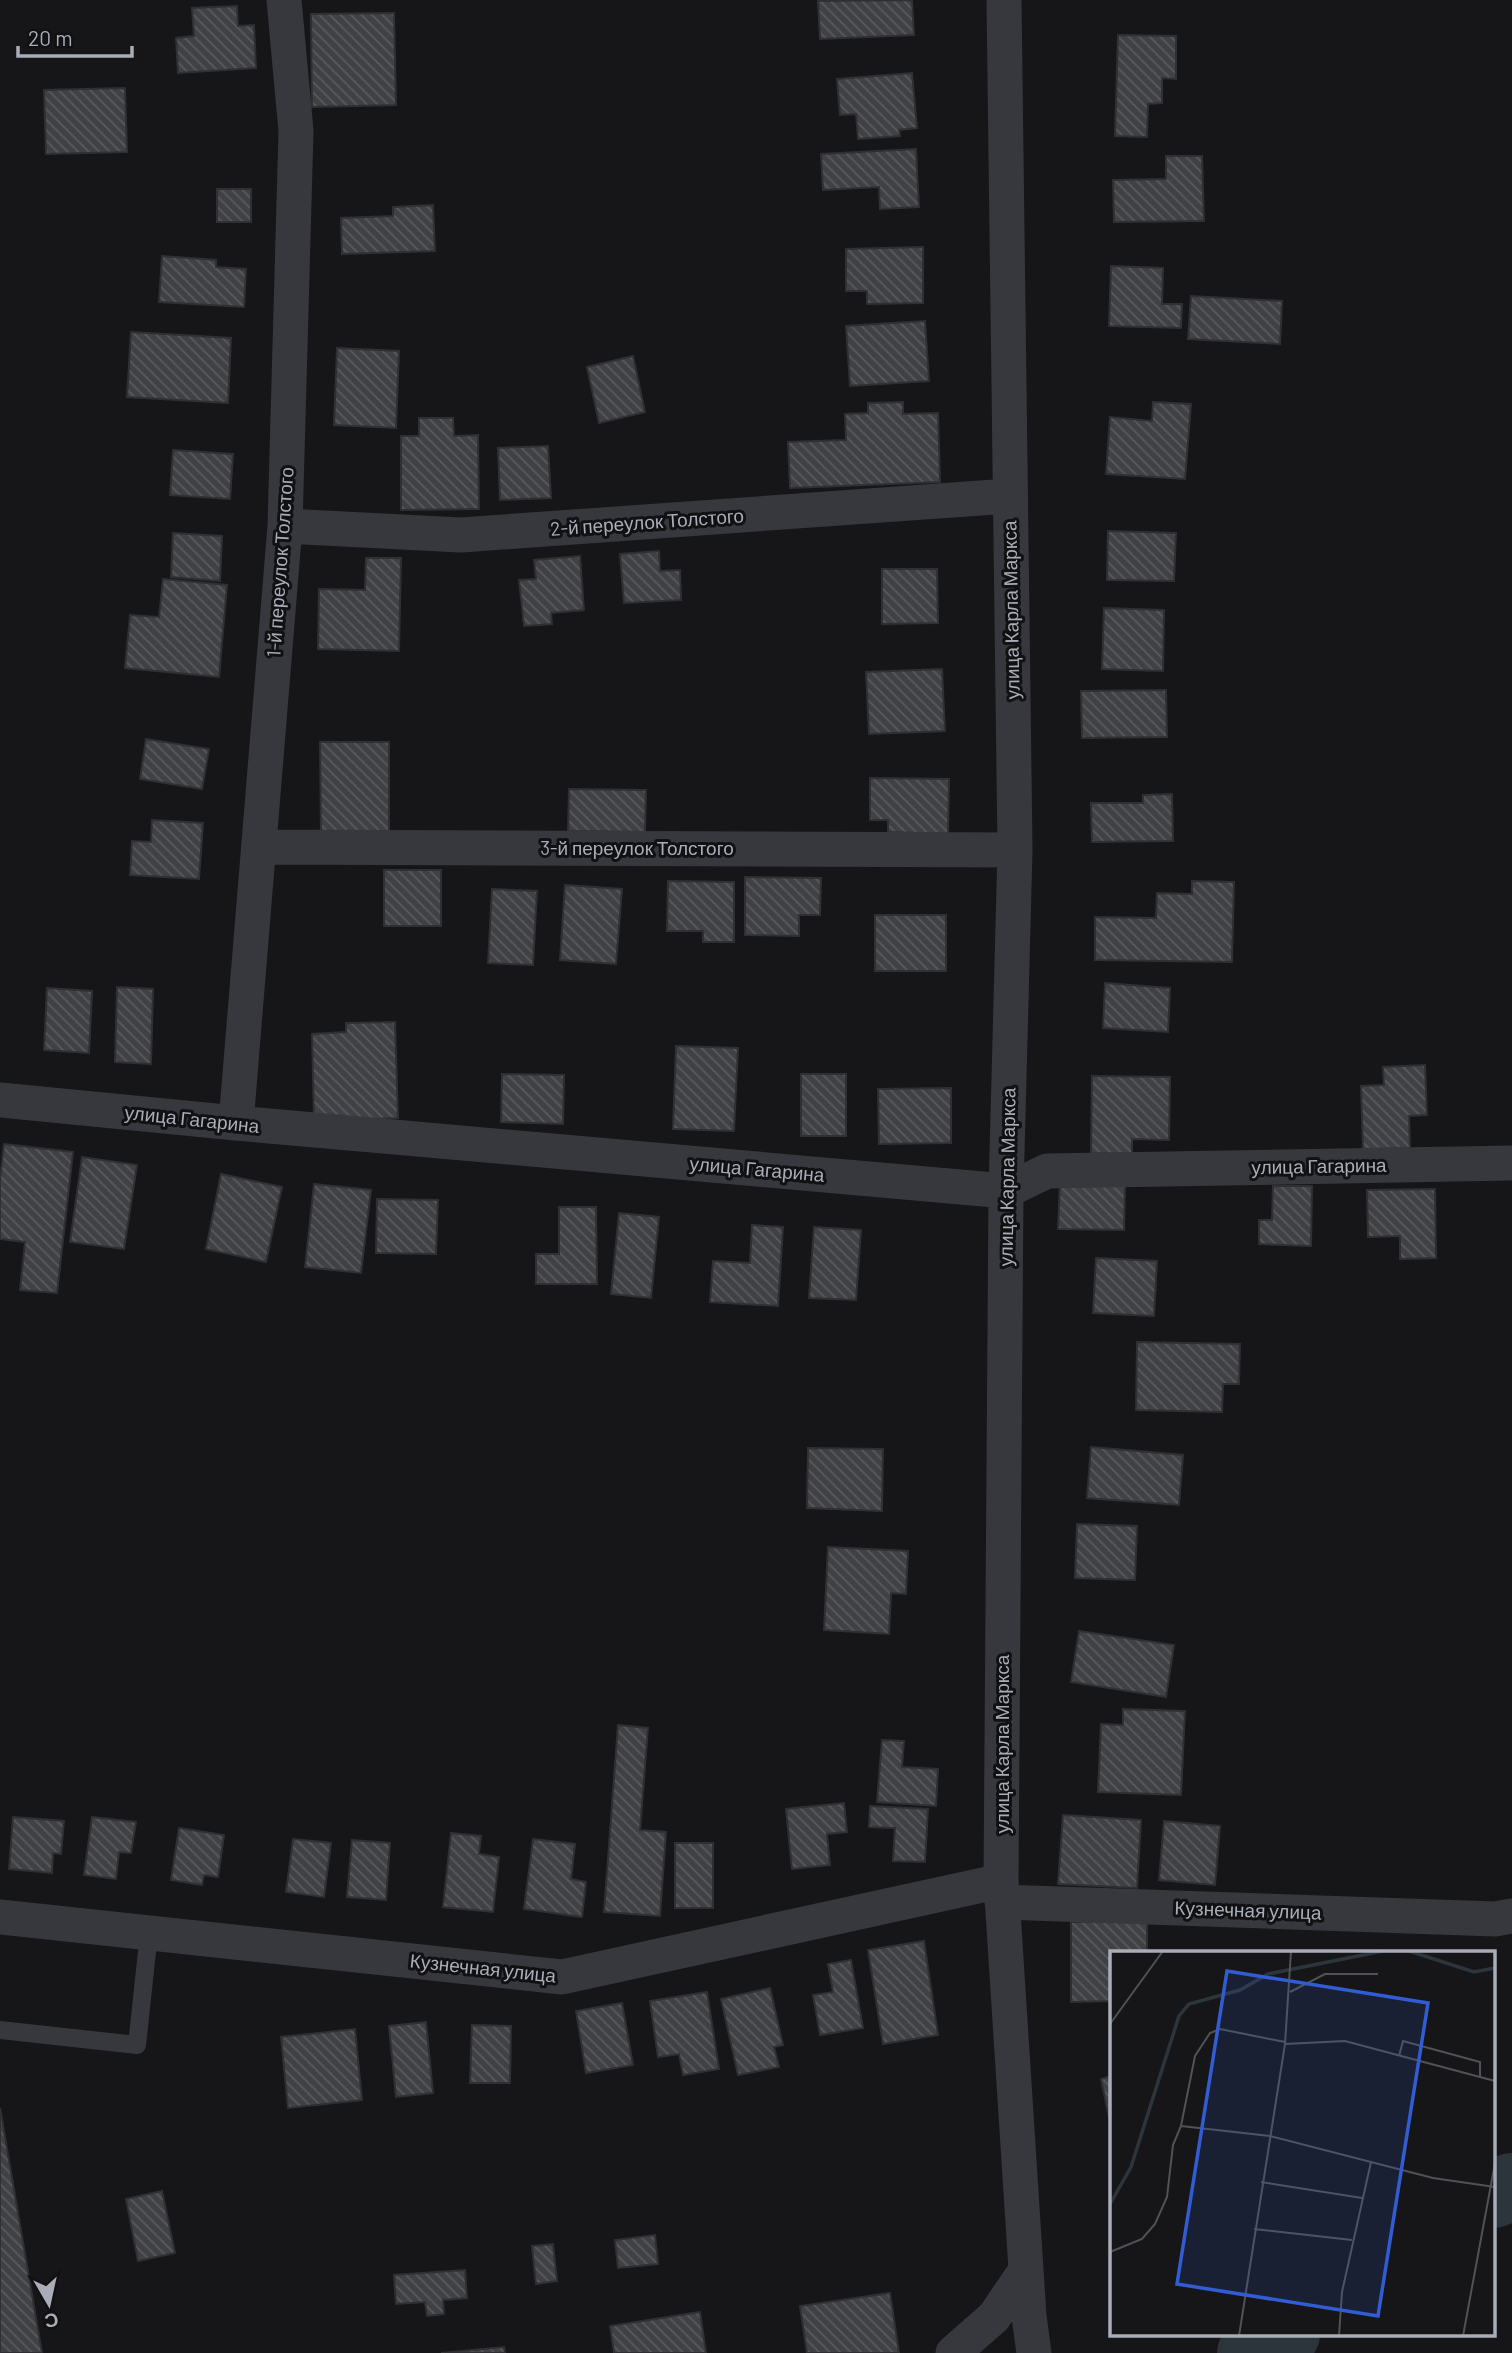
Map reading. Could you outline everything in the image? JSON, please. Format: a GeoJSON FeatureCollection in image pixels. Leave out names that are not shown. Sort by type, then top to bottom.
{"type":"FeatureCollection","features":[{"type":"Feature","properties":{"kind":"street","name":"1-й переулок Толстого"},"geometry":{"type":"LineString","coordinates":[[236,1124],[285,526],[296,131],[284,0]]}},
{"type":"Feature","properties":{"kind":"street","name":"улица Карла Маркса"},"geometry":{"type":"LineString","coordinates":[[1004,0],[1014,850],[1006,1191],[1002,1892],[1029,2316],[1034,2353]]}},
{"type":"Feature","properties":{"kind":"street","name":"2-й переулок Толстого"},"geometry":{"type":"LineString","coordinates":[[285,526],[461,535],[1009,496]]}},
{"type":"Feature","properties":{"kind":"street","name":"3-й переулок Толстого"},"geometry":{"type":"LineString","coordinates":[[259,847],[1014,850]]}},
{"type":"Feature","properties":{"kind":"street","name":"улица Гагарина"},"geometry":{"type":"LineString","coordinates":[[0,1100],[236,1124],[1006,1191],[1047,1171],[1512,1163]]}},
{"type":"Feature","properties":{"kind":"street","name":"Кузнечная улица"},"geometry":{"type":"LineString","coordinates":[[0,1917],[562,1977],[1002,1892],[1503,1917]]}},
{"type":"Feature","properties":{"kind":"street"},"geometry":{"type":"LineString","coordinates":[[953,2353],[994,2317],[1026,2270]]}},
{"type":"Feature","properties":{"kind":"lane"},"geometry":{"type":"LineString","coordinates":[[0,2029],[137,2045],[149,1933]]}},
{"type":"Feature","properties":{"kind":"building"},"geometry":{"type":"Polygon","coordinates":[[[912,0],[914,35],[820,39],[818,1],[912,0]]]}},
{"type":"Feature","properties":{"kind":"building"},"geometry":{"type":"Polygon","coordinates":[[[237,6],[238,26],[254,25],[256,68],[178,73],[176,38],[194,36],[192,8],[237,6]]]}},
{"type":"Feature","properties":{"kind":"building"},"geometry":{"type":"Polygon","coordinates":[[[394,13],[396,105],[312,107],[311,14],[394,13]]]}},
{"type":"Feature","properties":{"kind":"building"},"geometry":{"type":"Polygon","coordinates":[[[1118,35],[1176,36],[1176,79],[1162,78],[1162,103],[1148,104],[1147,137],[1115,136],[1118,35]]]}},
{"type":"Feature","properties":{"kind":"building"},"geometry":{"type":"Polygon","coordinates":[[[912,73],[917,128],[899,130],[900,136],[858,139],[856,114],[840,115],[837,79],[912,73]]]}},
{"type":"Feature","properties":{"kind":"building"},"geometry":{"type":"Polygon","coordinates":[[[125,88],[127,152],[46,154],[44,90],[125,88]]]}},
{"type":"Feature","properties":{"kind":"building"},"geometry":{"type":"Polygon","coordinates":[[[916,149],[919,207],[880,209],[879,187],[823,190],[821,154],[916,149]]]}},
{"type":"Feature","properties":{"kind":"building"},"geometry":{"type":"Polygon","coordinates":[[[1166,156],[1202,156],[1204,221],[1114,222],[1113,180],[1166,179],[1166,156]]]}},
{"type":"Feature","properties":{"kind":"building"},"geometry":{"type":"Polygon","coordinates":[[[217,189],[251,189],[251,222],[217,222],[217,189]]]}},
{"type":"Feature","properties":{"kind":"building"},"geometry":{"type":"Polygon","coordinates":[[[433,205],[435,251],[342,254],[341,218],[393,216],[393,207],[433,205]]]}},
{"type":"Feature","properties":{"kind":"building"},"geometry":{"type":"Polygon","coordinates":[[[923,247],[923,303],[867,304],[867,291],[846,291],[846,249],[923,247]]]}},
{"type":"Feature","properties":{"kind":"building"},"geometry":{"type":"Polygon","coordinates":[[[162,256],[216,260],[216,267],[246,269],[244,307],[159,302],[162,256]]]}},
{"type":"Feature","properties":{"kind":"building"},"geometry":{"type":"Polygon","coordinates":[[[1111,266],[1163,268],[1162,304],[1182,304],[1181,328],[1109,326],[1111,266]]]}},
{"type":"Feature","properties":{"kind":"building"},"geometry":{"type":"Polygon","coordinates":[[[1191,296],[1282,301],[1280,344],[1188,339],[1191,296]]]}},
{"type":"Feature","properties":{"kind":"building"},"geometry":{"type":"Polygon","coordinates":[[[925,321],[929,381],[850,386],[846,326],[925,321]]]}},
{"type":"Feature","properties":{"kind":"building"},"geometry":{"type":"Polygon","coordinates":[[[131,332],[231,338],[228,403],[127,397],[131,332]]]}},
{"type":"Feature","properties":{"kind":"building"},"geometry":{"type":"Polygon","coordinates":[[[337,348],[399,351],[396,428],[334,425],[337,348]]]}},
{"type":"Feature","properties":{"kind":"building"},"geometry":{"type":"Polygon","coordinates":[[[633,356],[645,412],[599,423],[587,367],[633,356]]]}},
{"type":"Feature","properties":{"kind":"building"},"geometry":{"type":"Polygon","coordinates":[[[903,402],[903,414],[938,413],[940,482],[790,488],[788,442],[846,440],[845,414],[868,413],[868,403],[903,402]]]}},
{"type":"Feature","properties":{"kind":"building"},"geometry":{"type":"Polygon","coordinates":[[[1153,402],[1191,404],[1185,479],[1106,474],[1110,417],[1152,421],[1153,402]]]}},
{"type":"Feature","properties":{"kind":"building"},"geometry":{"type":"Polygon","coordinates":[[[419,418],[453,418],[454,436],[478,435],[479,509],[401,510],[401,436],[419,436],[419,418]]]}},
{"type":"Feature","properties":{"kind":"building"},"geometry":{"type":"Polygon","coordinates":[[[548,446],[551,498],[500,500],[498,448],[548,446]]]}},
{"type":"Feature","properties":{"kind":"building"},"geometry":{"type":"Polygon","coordinates":[[[173,450],[233,454],[230,499],[170,495],[173,450]]]}},
{"type":"Feature","properties":{"kind":"building"},"geometry":{"type":"Polygon","coordinates":[[[1108,531],[1176,533],[1174,581],[1107,580],[1108,531]]]}},
{"type":"Feature","properties":{"kind":"building"},"geometry":{"type":"Polygon","coordinates":[[[173,533],[222,536],[220,581],[171,577],[173,533]]]}},
{"type":"Feature","properties":{"kind":"building"},"geometry":{"type":"Polygon","coordinates":[[[659,551],[660,571],[680,570],[681,600],[624,603],[620,554],[659,551]]]}},
{"type":"Feature","properties":{"kind":"building"},"geometry":{"type":"Polygon","coordinates":[[[580,556],[584,610],[551,613],[552,624],[524,626],[519,580],[536,579],[534,560],[580,556]]]}},
{"type":"Feature","properties":{"kind":"building"},"geometry":{"type":"Polygon","coordinates":[[[366,558],[401,558],[399,651],[318,649],[319,589],[365,590],[366,558]]]}},
{"type":"Feature","properties":{"kind":"building"},"geometry":{"type":"Polygon","coordinates":[[[882,569],[937,569],[938,623],[882,624],[882,569]]]}},
{"type":"Feature","properties":{"kind":"building"},"geometry":{"type":"Polygon","coordinates":[[[163,579],[227,585],[219,677],[125,668],[130,615],[159,617],[163,579]]]}},
{"type":"Feature","properties":{"kind":"building"},"geometry":{"type":"Polygon","coordinates":[[[1104,608],[1164,610],[1163,671],[1102,669],[1104,608]]]}},
{"type":"Feature","properties":{"kind":"building"},"geometry":{"type":"Polygon","coordinates":[[[942,669],[945,731],[869,734],[866,672],[942,669]]]}},
{"type":"Feature","properties":{"kind":"building"},"geometry":{"type":"Polygon","coordinates":[[[1166,690],[1167,737],[1082,738],[1081,691],[1166,690]]]}},
{"type":"Feature","properties":{"kind":"building"},"geometry":{"type":"Polygon","coordinates":[[[146,739],[209,749],[202,789],[140,779],[146,739]]]}},
{"type":"Feature","properties":{"kind":"building"},"geometry":{"type":"Polygon","coordinates":[[[320,742],[389,742],[389,835],[321,835],[320,742]]]}},
{"type":"Feature","properties":{"kind":"building"},"geometry":{"type":"Polygon","coordinates":[[[870,778],[949,779],[948,834],[888,832],[888,820],[870,820],[870,778]]]}},
{"type":"Feature","properties":{"kind":"building"},"geometry":{"type":"Polygon","coordinates":[[[569,789],[646,790],[645,832],[568,831],[569,789]]]}},
{"type":"Feature","properties":{"kind":"building"},"geometry":{"type":"Polygon","coordinates":[[[1172,794],[1173,841],[1092,842],[1091,803],[1143,803],[1143,795],[1172,794]]]}},
{"type":"Feature","properties":{"kind":"building"},"geometry":{"type":"Polygon","coordinates":[[[152,820],[203,823],[199,879],[130,875],[132,841],[151,842],[152,820]]]}},
{"type":"Feature","properties":{"kind":"building"},"geometry":{"type":"Polygon","coordinates":[[[384,870],[441,870],[441,926],[384,926],[384,870]]]}},
{"type":"Feature","properties":{"kind":"building"},"geometry":{"type":"Polygon","coordinates":[[[745,877],[821,878],[820,915],[799,915],[799,936],[745,935],[745,877]]]}},
{"type":"Feature","properties":{"kind":"building"},"geometry":{"type":"Polygon","coordinates":[[[668,881],[734,882],[734,942],[703,942],[703,931],[667,931],[668,881]]]}},
{"type":"Feature","properties":{"kind":"building"},"geometry":{"type":"Polygon","coordinates":[[[1192,881],[1234,882],[1232,962],[1095,960],[1095,917],[1156,918],[1157,893],[1192,894],[1192,881]]]}},
{"type":"Feature","properties":{"kind":"building"},"geometry":{"type":"Polygon","coordinates":[[[565,885],[622,889],[616,964],[560,960],[565,885]]]}},
{"type":"Feature","properties":{"kind":"building"},"geometry":{"type":"Polygon","coordinates":[[[492,889],[537,891],[533,965],[488,963],[492,889]]]}},
{"type":"Feature","properties":{"kind":"building"},"geometry":{"type":"Polygon","coordinates":[[[875,915],[946,915],[946,971],[875,971],[875,915]]]}},
{"type":"Feature","properties":{"kind":"building"},"geometry":{"type":"Polygon","coordinates":[[[1105,983],[1170,988],[1168,1032],[1103,1028],[1105,983]]]}},
{"type":"Feature","properties":{"kind":"building"},"geometry":{"type":"Polygon","coordinates":[[[117,987],[153,989],[151,1064],[115,1062],[117,987]]]}},
{"type":"Feature","properties":{"kind":"building"},"geometry":{"type":"Polygon","coordinates":[[[47,988],[92,991],[89,1053],[44,1050],[47,988]]]}},
{"type":"Feature","properties":{"kind":"building"},"geometry":{"type":"Polygon","coordinates":[[[395,1022],[398,1118],[314,1121],[312,1034],[346,1032],[346,1023],[395,1022]]]}},
{"type":"Feature","properties":{"kind":"building"},"geometry":{"type":"Polygon","coordinates":[[[676,1046],[738,1048],[734,1131],[673,1129],[676,1046]]]}},
{"type":"Feature","properties":{"kind":"building"},"geometry":{"type":"Polygon","coordinates":[[[1425,1065],[1427,1115],[1409,1116],[1410,1148],[1363,1149],[1361,1086],[1384,1085],[1383,1067],[1425,1065]]]}},
{"type":"Feature","properties":{"kind":"building"},"geometry":{"type":"Polygon","coordinates":[[[502,1074],[564,1075],[563,1124],[501,1122],[502,1074]]]}},
{"type":"Feature","properties":{"kind":"building"},"geometry":{"type":"Polygon","coordinates":[[[801,1074],[846,1074],[846,1136],[801,1136],[801,1074]]]}},
{"type":"Feature","properties":{"kind":"building"},"geometry":{"type":"Polygon","coordinates":[[[1092,1076],[1170,1077],[1169,1140],[1132,1139],[1132,1154],[1091,1153],[1092,1076]]]}},
{"type":"Feature","properties":{"kind":"building"},"geometry":{"type":"Polygon","coordinates":[[[951,1088],[951,1143],[879,1144],[878,1089],[951,1088]]]}},
{"type":"Feature","properties":{"kind":"building"},"geometry":{"type":"Polygon","coordinates":[[[4,1144],[73,1152],[57,1293],[20,1290],[25,1242],[0,1239],[0,1180],[4,1144]]]}},
{"type":"Feature","properties":{"kind":"building"},"geometry":{"type":"Polygon","coordinates":[[[82,1157],[137,1165],[124,1249],[70,1242],[82,1157]]]}},
{"type":"Feature","properties":{"kind":"building"},"geometry":{"type":"Polygon","coordinates":[[[221,1174],[282,1187],[266,1262],[206,1249],[221,1174]]]}},
{"type":"Feature","properties":{"kind":"building"},"geometry":{"type":"Polygon","coordinates":[[[1060,1183],[1125,1184],[1124,1230],[1058,1229],[1060,1183]]]}},
{"type":"Feature","properties":{"kind":"building"},"geometry":{"type":"Polygon","coordinates":[[[314,1184],[371,1190],[361,1273],[305,1267],[314,1184]]]}},
{"type":"Feature","properties":{"kind":"building"},"geometry":{"type":"Polygon","coordinates":[[[1273,1186],[1312,1186],[1311,1246],[1259,1244],[1259,1220],[1272,1220],[1273,1186]]]}},
{"type":"Feature","properties":{"kind":"building"},"geometry":{"type":"Polygon","coordinates":[[[1435,1189],[1436,1258],[1400,1259],[1400,1236],[1368,1237],[1367,1190],[1435,1189]]]}},
{"type":"Feature","properties":{"kind":"building"},"geometry":{"type":"Polygon","coordinates":[[[377,1199],[438,1200],[436,1254],[376,1253],[377,1199]]]}},
{"type":"Feature","properties":{"kind":"building"},"geometry":{"type":"Polygon","coordinates":[[[559,1207],[596,1207],[597,1284],[536,1284],[536,1254],[559,1254],[559,1207]]]}},
{"type":"Feature","properties":{"kind":"building"},"geometry":{"type":"Polygon","coordinates":[[[619,1213],[659,1217],[651,1298],[611,1294],[619,1213]]]}},
{"type":"Feature","properties":{"kind":"building"},"geometry":{"type":"Polygon","coordinates":[[[752,1225],[783,1227],[778,1306],[710,1302],[713,1261],[750,1263],[752,1225]]]}},
{"type":"Feature","properties":{"kind":"building"},"geometry":{"type":"Polygon","coordinates":[[[814,1227],[861,1230],[856,1300],[809,1298],[814,1227]]]}},
{"type":"Feature","properties":{"kind":"building"},"geometry":{"type":"Polygon","coordinates":[[[1096,1258],[1157,1261],[1154,1316],[1093,1313],[1096,1258]]]}},
{"type":"Feature","properties":{"kind":"building"},"geometry":{"type":"Polygon","coordinates":[[[1137,1342],[1240,1344],[1239,1384],[1223,1384],[1222,1412],[1136,1410],[1137,1342]]]}},
{"type":"Feature","properties":{"kind":"building"},"geometry":{"type":"Polygon","coordinates":[[[1091,1447],[1183,1455],[1179,1505],[1087,1498],[1091,1447]]]}},
{"type":"Feature","properties":{"kind":"building"},"geometry":{"type":"Polygon","coordinates":[[[808,1448],[883,1449],[882,1511],[807,1508],[808,1448]]]}},
{"type":"Feature","properties":{"kind":"building"},"geometry":{"type":"Polygon","coordinates":[[[1077,1524],[1137,1526],[1135,1580],[1075,1578],[1077,1524]]]}},
{"type":"Feature","properties":{"kind":"building"},"geometry":{"type":"Polygon","coordinates":[[[828,1547],[908,1551],[906,1594],[891,1593],[889,1634],[824,1630],[828,1547]]]}},
{"type":"Feature","properties":{"kind":"building"},"geometry":{"type":"Polygon","coordinates":[[[1079,1631],[1174,1645],[1166,1697],[1071,1682],[1079,1631]]]}},
{"type":"Feature","properties":{"kind":"building"},"geometry":{"type":"Polygon","coordinates":[[[1123,1709],[1185,1711],[1181,1795],[1098,1792],[1101,1724],[1123,1725],[1123,1709]]]}},
{"type":"Feature","properties":{"kind":"building"},"geometry":{"type":"Polygon","coordinates":[[[618,1725],[648,1728],[640,1830],[666,1832],[660,1916],[604,1912],[618,1725]]]}},
{"type":"Feature","properties":{"kind":"building"},"geometry":{"type":"Polygon","coordinates":[[[882,1740],[904,1741],[902,1767],[938,1769],[936,1806],[877,1802],[882,1740]]]}},
{"type":"Feature","properties":{"kind":"building"},"geometry":{"type":"Polygon","coordinates":[[[844,1803],[847,1832],[827,1834],[830,1865],[792,1869],[786,1809],[844,1803]]]}},
{"type":"Feature","properties":{"kind":"building"},"geometry":{"type":"Polygon","coordinates":[[[870,1806],[928,1809],[925,1862],[893,1861],[895,1828],[869,1827],[870,1806]]]}},
{"type":"Feature","properties":{"kind":"building"},"geometry":{"type":"Polygon","coordinates":[[[1063,1815],[1141,1820],[1137,1888],[1058,1884],[1063,1815]]]}},
{"type":"Feature","properties":{"kind":"building"},"geometry":{"type":"Polygon","coordinates":[[[13,1817],[64,1821],[61,1854],[53,1853],[52,1873],[9,1869],[13,1817]]]}},
{"type":"Feature","properties":{"kind":"building"},"geometry":{"type":"Polygon","coordinates":[[[92,1817],[136,1822],[131,1853],[119,1852],[116,1879],[84,1875],[92,1817]]]}},
{"type":"Feature","properties":{"kind":"building"},"geometry":{"type":"Polygon","coordinates":[[[1164,1821],[1220,1826],[1215,1885],[1159,1880],[1164,1821]]]}},
{"type":"Feature","properties":{"kind":"building"},"geometry":{"type":"Polygon","coordinates":[[[179,1828],[224,1835],[218,1877],[204,1875],[202,1885],[171,1880],[179,1828]]]}},
{"type":"Feature","properties":{"kind":"building"},"geometry":{"type":"Polygon","coordinates":[[[451,1833],[481,1836],[479,1854],[499,1857],[493,1912],[443,1907],[451,1833]]]}},
{"type":"Feature","properties":{"kind":"building"},"geometry":{"type":"Polygon","coordinates":[[[293,1839],[331,1843],[324,1897],[286,1892],[293,1839]]]}},
{"type":"Feature","properties":{"kind":"building"},"geometry":{"type":"Polygon","coordinates":[[[533,1839],[575,1844],[571,1879],[586,1882],[582,1917],[524,1909],[533,1839]]]}},
{"type":"Feature","properties":{"kind":"building"},"geometry":{"type":"Polygon","coordinates":[[[352,1840],[390,1843],[386,1900],[347,1897],[352,1840]]]}},
{"type":"Feature","properties":{"kind":"building"},"geometry":{"type":"Polygon","coordinates":[[[675,1843],[713,1843],[713,1908],[675,1908],[675,1843]]]}},
{"type":"Feature","properties":{"kind":"building"},"geometry":{"type":"Polygon","coordinates":[[[1147,1921],[1147,1951],[1110,1951],[1110,2001],[1071,2002],[1071,1922],[1147,1921]]]}},
{"type":"Feature","properties":{"kind":"building"},"geometry":{"type":"Polygon","coordinates":[[[924,1941],[938,2035],[883,2044],[868,1950],[924,1941]]]}},
{"type":"Feature","properties":{"kind":"building"},"geometry":{"type":"Polygon","coordinates":[[[851,1960],[863,2028],[820,2035],[813,1995],[833,1992],[828,1964],[851,1960]]]}},
{"type":"Feature","properties":{"kind":"building"},"geometry":{"type":"Polygon","coordinates":[[[770,1988],[783,2045],[774,2047],[779,2067],[738,2075],[721,1999],[770,1988]]]}},
{"type":"Feature","properties":{"kind":"building"},"geometry":{"type":"Polygon","coordinates":[[[707,1992],[719,2069],[683,2075],[679,2054],[658,2057],[650,2001],[707,1992]]]}},
{"type":"Feature","properties":{"kind":"building"},"geometry":{"type":"Polygon","coordinates":[[[622,2003],[633,2065],[586,2073],[576,2011],[622,2003]]]}},
{"type":"Feature","properties":{"kind":"building"},"geometry":{"type":"Polygon","coordinates":[[[426,2022],[433,2093],[396,2097],[389,2026],[426,2022]]]}},
{"type":"Feature","properties":{"kind":"building"},"geometry":{"type":"Polygon","coordinates":[[[472,2025],[511,2026],[510,2083],[470,2083],[472,2025]]]}},
{"type":"Feature","properties":{"kind":"building"},"geometry":{"type":"Polygon","coordinates":[[[355,2029],[362,2100],[288,2108],[281,2037],[355,2029]]]}},
{"type":"Feature","properties":{"kind":"building"},"geometry":{"type":"Polygon","coordinates":[[[1110,2076],[1110,2122],[1101,2079],[1110,2076]]]}},
{"type":"Feature","properties":{"kind":"building"},"geometry":{"type":"Polygon","coordinates":[[[0,2108],[42,2353],[0,2353],[0,2108]]]}},
{"type":"Feature","properties":{"kind":"building"},"geometry":{"type":"Polygon","coordinates":[[[162,2191],[175,2253],[138,2261],[126,2199],[162,2191]]]}},
{"type":"Feature","properties":{"kind":"building"},"geometry":{"type":"Polygon","coordinates":[[[655,2235],[658,2264],[618,2268],[615,2240],[655,2235]]]}},
{"type":"Feature","properties":{"kind":"building"},"geometry":{"type":"Polygon","coordinates":[[[553,2244],[557,2281],[536,2284],[532,2246],[553,2244]]]}},
{"type":"Feature","properties":{"kind":"building"},"geometry":{"type":"Polygon","coordinates":[[[465,2270],[467,2298],[443,2300],[444,2314],[427,2316],[425,2302],[396,2304],[394,2275],[465,2270]]]}},
{"type":"Feature","properties":{"kind":"building"},"geometry":{"type":"Polygon","coordinates":[[[890,2293],[899,2353],[807,2353],[800,2306],[890,2293]]]}},
{"type":"Feature","properties":{"kind":"building"},"geometry":{"type":"Polygon","coordinates":[[[700,2312],[706,2353],[614,2353],[610,2326],[700,2312]]]}},
{"type":"Feature","properties":{"kind":"building"},"geometry":{"type":"Polygon","coordinates":[[[504,2347],[505,2353],[441,2353],[504,2347]]]}},
{"type":"Feature","properties":{"kind":"waterway"},"geometry":{"type":"LineString","coordinates":[[1494,2194],[1512,2187]]}},
{"type":"Feature","properties":{"kind":"waterway"},"geometry":{"type":"LineString","coordinates":[[1251,2353],[1282,2336]]}}]}
